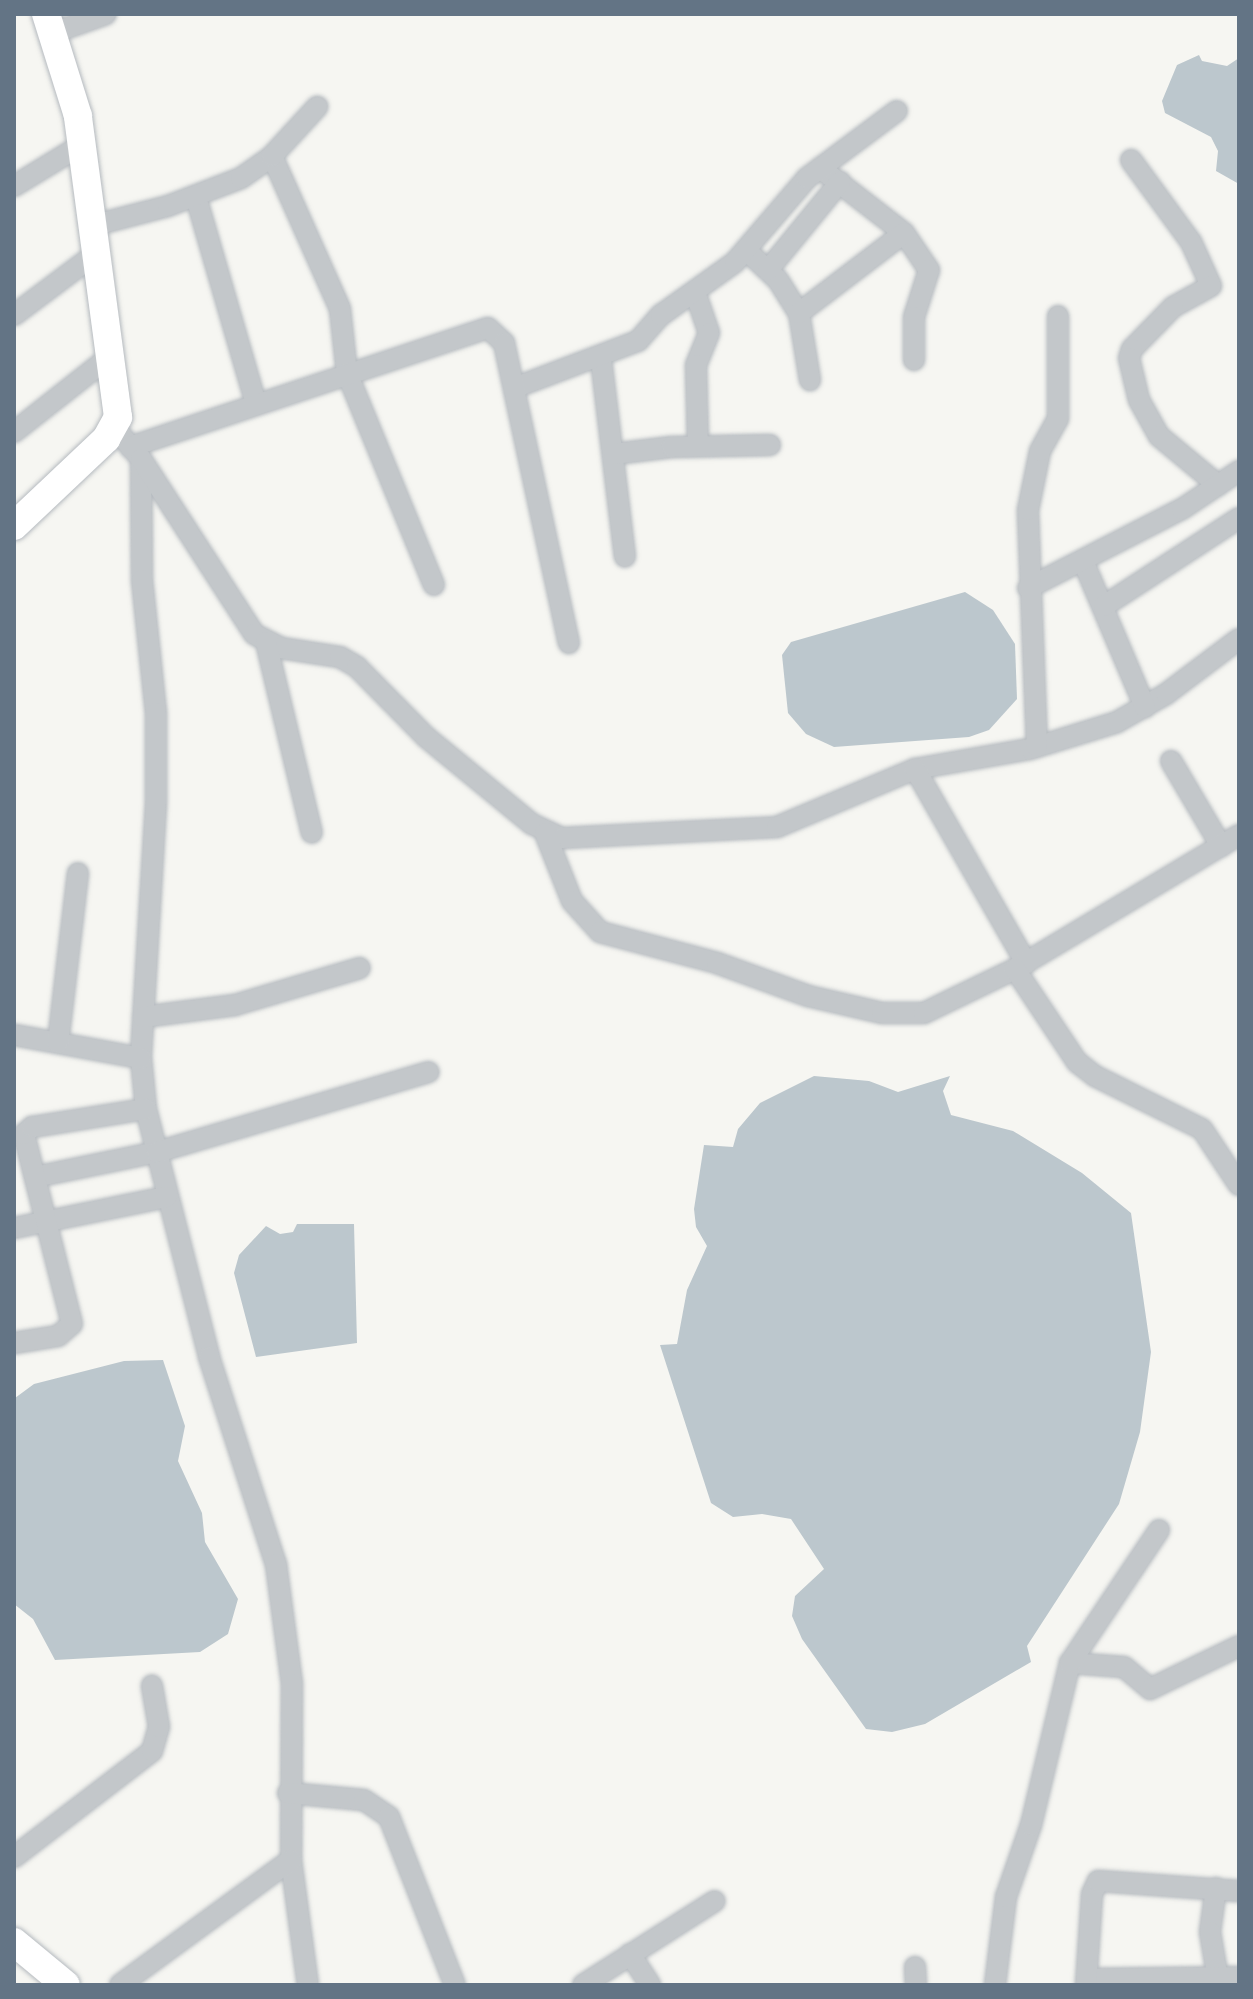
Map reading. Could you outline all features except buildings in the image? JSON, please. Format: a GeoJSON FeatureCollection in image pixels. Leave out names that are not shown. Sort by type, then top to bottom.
{"type":"FeatureCollection","features":[{"type":"Feature","properties":{"kind":"street"},"geometry":{"type":"LineString","coordinates":[[106,14],[50,23],[83,144],[118,406],[129,445],[158,758],[141,1058],[146,1109],[209,1357],[276,1564],[292,1684],[288,1793],[291,1860],[308,1985]]}},
{"type":"Feature","properties":{"kind":"street"},"geometry":{"type":"LineString","coordinates":[[14,315],[96,239],[241,178],[272,156],[317,107]]}},
{"type":"Feature","properties":{"kind":"street"},"geometry":{"type":"LineString","coordinates":[[514,388],[601,359],[638,341],[661,315],[747,251],[793,192],[820,168],[897,111]]}},
{"type":"Feature","properties":{"kind":"street"},"geometry":{"type":"LineString","coordinates":[[14,186],[83,144]]}},
{"type":"Feature","properties":{"kind":"street"},"geometry":{"type":"LineString","coordinates":[[272,156],[340,309],[347,373],[434,585]]}},
{"type":"Feature","properties":{"kind":"street"},"geometry":{"type":"LineString","coordinates":[[1131,160],[1191,242],[1211,286],[1173,307],[1132,349],[1129,358],[1139,400],[1159,436],[1218,485]]}},
{"type":"Feature","properties":{"kind":"street"},"geometry":{"type":"LineString","coordinates":[[820,168],[904,233],[931,274],[914,317],[914,360]]}},
{"type":"Feature","properties":{"kind":"street"},"geometry":{"type":"LineString","coordinates":[[768,270],[840,182]]}},
{"type":"Feature","properties":{"kind":"street"},"geometry":{"type":"LineString","coordinates":[[196,197],[256,404]]}},
{"type":"Feature","properties":{"kind":"street"},"geometry":{"type":"LineString","coordinates":[[799,313],[904,233]]}},
{"type":"Feature","properties":{"kind":"street"},"geometry":{"type":"LineString","coordinates":[[747,251],[768,270],[799,313],[810,380]]}},
{"type":"Feature","properties":{"kind":"street"},"geometry":{"type":"LineString","coordinates":[[695,292],[709,333],[696,365],[698,446]]}},
{"type":"Feature","properties":{"kind":"street"},"geometry":{"type":"LineString","coordinates":[[1037,747],[1028,588],[1033,474],[1058,419],[1058,316]]}},
{"type":"Feature","properties":{"kind":"street"},"geometry":{"type":"LineString","coordinates":[[14,526],[129,445],[488,328],[504,343],[569,643]]}},
{"type":"Feature","properties":{"kind":"street"},"geometry":{"type":"LineString","coordinates":[[14,432],[112,355]]}},
{"type":"Feature","properties":{"kind":"street"},"geometry":{"type":"LineString","coordinates":[[601,359],[625,557]]}},
{"type":"Feature","properties":{"kind":"street"},"geometry":{"type":"LineString","coordinates":[[129,445],[246,623],[266,642],[340,657],[357,667],[426,737],[545,833],[572,901],[600,932],[717,963],[808,996],[882,1013],[924,1013],[1020,966],[1239,835]]}},
{"type":"Feature","properties":{"kind":"street"},"geometry":{"type":"LineString","coordinates":[[614,454],[698,446],[770,445]]}},
{"type":"Feature","properties":{"kind":"street"},"geometry":{"type":"LineString","coordinates":[[1028,588],[1083,561],[1239,471]]}},
{"type":"Feature","properties":{"kind":"street"},"geometry":{"type":"LineString","coordinates":[[1104,606],[1239,518]]}},
{"type":"Feature","properties":{"kind":"street"},"geometry":{"type":"LineString","coordinates":[[1083,561],[1145,707]]}},
{"type":"Feature","properties":{"kind":"street"},"geometry":{"type":"LineString","coordinates":[[545,833],[585,839],[777,827],[915,769],[1037,747],[1089,732],[1145,707],[1239,639]]}},
{"type":"Feature","properties":{"kind":"street"},"geometry":{"type":"LineString","coordinates":[[266,642],[312,833]]}},
{"type":"Feature","properties":{"kind":"street"},"geometry":{"type":"LineString","coordinates":[[1171,761],[1221,846]]}},
{"type":"Feature","properties":{"kind":"street"},"geometry":{"type":"LineString","coordinates":[[915,769],[1020,966],[1077,1062],[1095,1076],[1202,1129],[1239,1185]]}},
{"type":"Feature","properties":{"kind":"street"},"geometry":{"type":"LineString","coordinates":[[58,1043],[78,873]]}},
{"type":"Feature","properties":{"kind":"street"},"geometry":{"type":"LineString","coordinates":[[143,1017],[235,1005],[360,968]]}},
{"type":"Feature","properties":{"kind":"street"},"geometry":{"type":"LineString","coordinates":[[14,1035],[141,1058]]}},
{"type":"Feature","properties":{"kind":"street"},"geometry":{"type":"LineString","coordinates":[[35,1177],[157,1152],[428,1072]]}},
{"type":"Feature","properties":{"kind":"street"},"geometry":{"type":"LineString","coordinates":[[14,1343],[58,1336],[72,1324],[48,1220],[19,1134],[32,1127],[146,1109]]}},
{"type":"Feature","properties":{"kind":"street"},"geometry":{"type":"LineString","coordinates":[[14,1228],[167,1197]]}},
{"type":"Feature","properties":{"kind":"street"},"geometry":{"type":"LineString","coordinates":[[995,1985],[1006,1897],[1031,1825],[1070,1663],[1159,1530]]}},
{"type":"Feature","properties":{"kind":"street"},"geometry":{"type":"LineString","coordinates":[[1070,1663],[1124,1667],[1150,1689],[1239,1646]]}},
{"type":"Feature","properties":{"kind":"street"},"geometry":{"type":"LineString","coordinates":[[14,1857],[152,1751],[159,1727],[152,1686]]}},
{"type":"Feature","properties":{"kind":"street"},"geometry":{"type":"LineString","coordinates":[[288,1793],[364,1800],[389,1817],[455,1985]]}},
{"type":"Feature","properties":{"kind":"street"},"geometry":{"type":"LineString","coordinates":[[120,1985],[291,1860]]}},
{"type":"Feature","properties":{"kind":"street"},"geometry":{"type":"LineString","coordinates":[[1239,1891],[1098,1881],[1092,1894],[1087,1982],[1218,1982],[1239,1977]]}},
{"type":"Feature","properties":{"kind":"street"},"geometry":{"type":"LineString","coordinates":[[1216,1888],[1210,1932],[1218,1982]]}},
{"type":"Feature","properties":{"kind":"street"},"geometry":{"type":"LineString","coordinates":[[583,1985],[715,1901]]}},
{"type":"Feature","properties":{"kind":"street"},"geometry":{"type":"LineString","coordinates":[[14,1942],[66,1985]]}},
{"type":"Feature","properties":{"kind":"street"},"geometry":{"type":"LineString","coordinates":[[630,1954],[650,1985]]}},
{"type":"Feature","properties":{"kind":"shaded area"},"geometry":{"type":"Polygon","coordinates":[[[1199,55],[1202,61],[1227,66],[1239,58],[1239,184],[1216,171],[1218,151],[1211,137],[1165,113],[1162,101],[1177,65],[1199,55]]]}},
{"type":"Feature","properties":{"kind":"shaded area"},"geometry":{"type":"Polygon","coordinates":[[[965,592],[993,610],[1015,644],[1017,699],[989,730],[969,737],[834,747],[806,734],[788,713],[782,655],[791,642],[965,592]]]}},
{"type":"Feature","properties":{"kind":"shaded area"},"geometry":{"type":"Polygon","coordinates":[[[814,1076],[869,1081],[898,1092],[950,1076],[943,1091],[951,1115],[1013,1131],[1082,1173],[1131,1213],[1151,1352],[1140,1432],[1119,1504],[1027,1646],[1031,1662],[925,1724],[892,1732],[866,1729],[802,1639],[792,1616],[795,1596],[824,1569],[791,1519],[762,1514],[733,1517],[711,1503],[660,1345],[677,1344],[687,1290],[707,1246],[696,1227],[694,1209],[704,1145],[733,1147],[738,1129],[760,1103],[814,1076]]]}},
{"type":"Feature","properties":{"kind":"shaded area"},"geometry":{"type":"Polygon","coordinates":[[[297,1224],[354,1224],[357,1343],[256,1357],[234,1273],[239,1255],[266,1226],[280,1234],[293,1232],[297,1224]]]}},
{"type":"Feature","properties":{"kind":"shaded area"},"geometry":{"type":"Polygon","coordinates":[[[163,1360],[185,1426],[178,1461],[202,1513],[205,1542],[238,1599],[228,1634],[200,1652],[55,1660],[33,1619],[14,1604],[15,1398],[34,1384],[124,1361],[163,1360]]]}}]}
